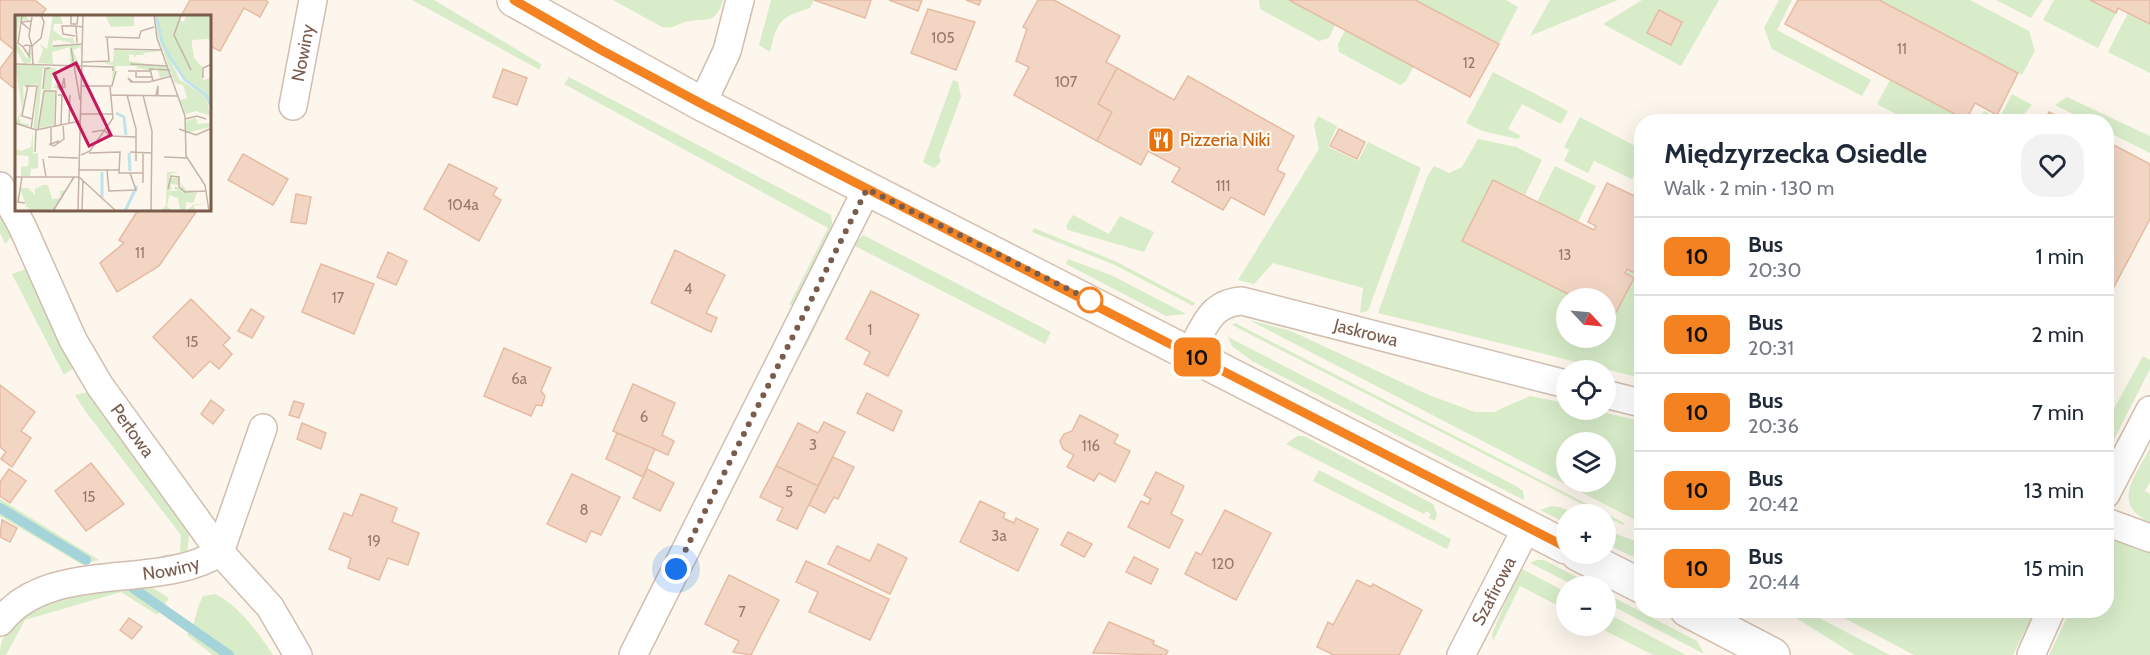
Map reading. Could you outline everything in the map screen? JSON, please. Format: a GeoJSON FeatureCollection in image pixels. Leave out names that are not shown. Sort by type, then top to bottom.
{"type":"FeatureCollection","features":[{"type":"Feature","properties":{"kind":"main road"},"geometry":{"type":"LineString","coordinates":[[514,0],[702,104],[1556,542]]}},
{"type":"Feature","properties":{"kind":"main road"},"geometry":{"type":"LineString","coordinates":[[1598,564],[1634,582]]}},
{"type":"Feature","properties":{"kind":"main road"},"geometry":{"type":"LineString","coordinates":[[1702,618],[1773,655]]}},
{"type":"Feature","properties":{"kind":"street","name":"Nowiny"},"geometry":{"type":"LineString","coordinates":[[293,106],[313,0]]}},
{"type":"Feature","properties":{"kind":"street"},"geometry":{"type":"LineString","coordinates":[[702,104],[724,57],[740,0]]}},
{"type":"Feature","properties":{"kind":"street","name":"Perłowa"},"geometry":{"type":"LineString","coordinates":[[0,186],[21,226],[73,340],[100,386],[220,552],[270,607],[298,655]]}},
{"type":"Feature","properties":{"kind":"street"},"geometry":{"type":"LineString","coordinates":[[633,655],[867,189]]}},
{"type":"Feature","properties":{"kind":"street","name":"Jaskrowa"},"geometry":{"type":"LineString","coordinates":[[1190,353],[1217,308],[1228,302],[1242,301],[1556,381]]}},
{"type":"Feature","properties":{"kind":"street"},"geometry":{"type":"LineString","coordinates":[[1616,397],[1634,401]]}},
{"type":"Feature","properties":{"kind":"street"},"geometry":{"type":"LineString","coordinates":[[2114,479],[2150,410]]}},
{"type":"Feature","properties":{"kind":"street","name":"Nowiny"},"geometry":{"type":"LineString","coordinates":[[0,622],[16,605],[45,591],[110,576],[182,569],[204,563],[220,552],[263,428]]}},
{"type":"Feature","properties":{"kind":"street"},"geometry":{"type":"LineString","coordinates":[[2114,525],[2150,538]]}},
{"type":"Feature","properties":{"kind":"street","name":"Szafirowa"},"geometry":{"type":"LineString","coordinates":[[1461,655],[1527,527]]}},
{"type":"Feature","properties":{"kind":"street"},"geometry":{"type":"LineString","coordinates":[[2031,655],[2047,618]]}},
{"type":"Feature","properties":{"kind":"green space"},"geometry":{"type":"Polygon","coordinates":[[[412,0],[434,0],[541,64],[540,70],[412,0]]]}},
{"type":"Feature","properties":{"kind":"green space"},"geometry":{"type":"Polygon","coordinates":[[[613,0],[723,0],[717,14],[709,19],[662,27],[613,0]]]}},
{"type":"Feature","properties":{"kind":"green space"},"geometry":{"type":"Polygon","coordinates":[[[771,0],[814,0],[810,8],[781,22],[775,33],[770,52],[759,45],[771,0]]]}},
{"type":"Feature","properties":{"kind":"green space"},"geometry":{"type":"Polygon","coordinates":[[[1259,0],[1289,0],[1335,25],[1329,38],[1319,41],[1260,9],[1259,0]]]}},
{"type":"Feature","properties":{"kind":"green space"},"geometry":{"type":"Polygon","coordinates":[[[1415,0],[1506,0],[1518,7],[1499,44],[1415,0]]]}},
{"type":"Feature","properties":{"kind":"green space"},"geometry":{"type":"Polygon","coordinates":[[[1550,0],[1618,0],[1530,36],[1550,0]]]}},
{"type":"Feature","properties":{"kind":"green space"},"geometry":{"type":"Polygon","coordinates":[[[1642,0],[1719,0],[1681,66],[1603,24],[1642,0]]]}},
{"type":"Feature","properties":{"kind":"green space"},"geometry":{"type":"Polygon","coordinates":[[[1779,0],[1792,0],[1777,30],[1871,80],[1862,96],[1772,49],[1764,28],[1779,0]]]}},
{"type":"Feature","properties":{"kind":"green space"},"geometry":{"type":"Polygon","coordinates":[[[1879,0],[1970,0],[2029,31],[2035,51],[2022,75],[1879,0]]]}},
{"type":"Feature","properties":{"kind":"green space"},"geometry":{"type":"Polygon","coordinates":[[[1996,0],[2043,0],[2031,18],[1996,0]]]}},
{"type":"Feature","properties":{"kind":"green space"},"geometry":{"type":"Polygon","coordinates":[[[2054,0],[2090,0],[2116,13],[2098,48],[2043,20],[2054,0]]]}},
{"type":"Feature","properties":{"kind":"green space"},"geometry":{"type":"Polygon","coordinates":[[[2128,13],[2150,24],[2150,73],[2108,52],[2128,13]]]}},
{"type":"Feature","properties":{"kind":"green space"},"geometry":{"type":"Polygon","coordinates":[[[1345,30],[1414,66],[1406,81],[1400,85],[1339,52],[1338,44],[1345,30]]]}},
{"type":"Feature","properties":{"kind":"green space"},"geometry":{"type":"Polygon","coordinates":[[[1493,72],[1568,111],[1561,124],[1522,104],[1508,129],[1521,136],[1518,139],[1482,131],[1466,123],[1493,72]]]}},
{"type":"Feature","properties":{"kind":"green space"},"geometry":{"type":"Polygon","coordinates":[[[569,77],[831,215],[833,227],[795,304],[789,305],[828,228],[564,84],[569,77]]]}},
{"type":"Feature","properties":{"kind":"green space"},"geometry":{"type":"Polygon","coordinates":[[[953,80],[958,82],[961,97],[939,156],[941,162],[934,168],[923,162],[953,80]]]}},
{"type":"Feature","properties":{"kind":"green space"},"geometry":{"type":"Polygon","coordinates":[[[1890,80],[1953,113],[1896,114],[1877,104],[1890,80]]]}},
{"type":"Feature","properties":{"kind":"green space"},"geometry":{"type":"Polygon","coordinates":[[[2012,94],[2032,105],[2024,114],[2002,114],[2012,94]]]}},
{"type":"Feature","properties":{"kind":"green space"},"geometry":{"type":"Polygon","coordinates":[[[2067,97],[2103,114],[2073,114],[2055,105],[2067,97]]]}},
{"type":"Feature","properties":{"kind":"green space"},"geometry":{"type":"Polygon","coordinates":[[[1318,116],[1337,126],[1328,147],[1358,161],[1368,142],[1421,168],[1368,311],[1360,313],[1363,288],[1273,263],[1254,284],[1238,280],[1319,149],[1314,125],[1318,116]]]}},
{"type":"Feature","properties":{"kind":"green space"},"geometry":{"type":"Polygon","coordinates":[[[1580,117],[1634,145],[1634,175],[1632,179],[1594,161],[1588,173],[1564,161],[1569,150],[1564,147],[1580,117]]]}},
{"type":"Feature","properties":{"kind":"green space"},"geometry":{"type":"Polygon","coordinates":[[[2114,119],[2150,136],[2150,153],[2114,135],[2114,119]]]}},
{"type":"Feature","properties":{"kind":"green space"},"geometry":{"type":"Polygon","coordinates":[[[1478,139],[1516,147],[1542,160],[1525,195],[1493,180],[1462,241],[1556,288],[1556,348],[1616,348],[1616,313],[1633,278],[1625,273],[1627,269],[1634,272],[1634,376],[1616,372],[1616,360],[1568,360],[1378,313],[1427,177],[1434,166],[1449,173],[1462,167],[1478,139]]]}},
{"type":"Feature","properties":{"kind":"green space"},"geometry":{"type":"Polygon","coordinates":[[[1555,166],[1596,186],[1578,222],[1537,202],[1555,166]]]}},
{"type":"Feature","properties":{"kind":"green space"},"geometry":{"type":"Polygon","coordinates":[[[0,211],[12,236],[5,244],[0,233],[0,211]]]}},
{"type":"Feature","properties":{"kind":"green space"},"geometry":{"type":"Polygon","coordinates":[[[1073,215],[1109,234],[1120,216],[1154,232],[1144,252],[1068,230],[1066,226],[1073,215]]]}},
{"type":"Feature","properties":{"kind":"green space"},"geometry":{"type":"Polygon","coordinates":[[[1034,228],[1117,262],[1195,303],[1193,306],[1115,265],[1032,232],[1034,228]]]}},
{"type":"Feature","properties":{"kind":"green space"},"geometry":{"type":"Polygon","coordinates":[[[863,235],[1051,332],[1045,344],[855,246],[805,348],[802,345],[853,245],[863,235]]]}},
{"type":"Feature","properties":{"kind":"green space"},"geometry":{"type":"Polygon","coordinates":[[[1068,259],[1111,275],[1186,314],[1166,316],[1066,264],[1068,259]]]}},
{"type":"Feature","properties":{"kind":"green space"},"geometry":{"type":"Polygon","coordinates":[[[28,268],[78,365],[64,375],[12,274],[28,268]]]}},
{"type":"Feature","properties":{"kind":"green space"},"geometry":{"type":"Polygon","coordinates":[[[1249,320],[1291,331],[1429,395],[1475,412],[1494,412],[1530,396],[1556,401],[1556,420],[1616,420],[1616,415],[1634,419],[1634,519],[1616,510],[1616,504],[1604,504],[1581,492],[1616,492],[1616,432],[1556,432],[1556,479],[1249,320]]]}},
{"type":"Feature","properties":{"kind":"green space"},"geometry":{"type":"Polygon","coordinates":[[[1235,323],[1556,488],[1556,491],[1232,325],[1235,323]]]}},
{"type":"Feature","properties":{"kind":"green space"},"geometry":{"type":"Polygon","coordinates":[[[1228,337],[1516,486],[1523,491],[1524,500],[1252,361],[1232,346],[1228,337]]]}},
{"type":"Feature","properties":{"kind":"green space"},"geometry":{"type":"Polygon","coordinates":[[[2143,356],[2150,360],[2150,369],[2114,439],[2114,409],[2143,356]]]}},
{"type":"Feature","properties":{"kind":"green space"},"geometry":{"type":"Polygon","coordinates":[[[92,391],[190,529],[187,552],[183,558],[165,558],[163,555],[180,553],[181,535],[75,395],[92,391]]]}},
{"type":"Feature","properties":{"kind":"green space"},"geometry":{"type":"Polygon","coordinates":[[[1297,436],[1304,436],[1433,504],[1437,514],[1435,521],[1429,518],[1431,514],[1426,511],[1424,514],[1286,444],[1297,436]]]}},
{"type":"Feature","properties":{"kind":"green space"},"geometry":{"type":"Polygon","coordinates":[[[2150,448],[2150,482],[2145,491],[2150,494],[2150,522],[2138,515],[2131,507],[2129,498],[2133,479],[2150,448]]]}},
{"type":"Feature","properties":{"kind":"green space"},"geometry":{"type":"Polygon","coordinates":[[[1319,470],[1451,539],[1447,549],[1313,481],[1319,470]]]}},
{"type":"Feature","properties":{"kind":"green space"},"geometry":{"type":"Polygon","coordinates":[[[1558,492],[1564,492],[1587,504],[1582,504],[1558,492]]]}},
{"type":"Feature","properties":{"kind":"green space"},"geometry":{"type":"Polygon","coordinates":[[[0,499],[99,560],[81,564],[0,516],[0,499]]]}},
{"type":"Feature","properties":{"kind":"green space"},"geometry":{"type":"Polygon","coordinates":[[[1556,507],[1556,518],[1540,510],[1556,507]]]}},
{"type":"Feature","properties":{"kind":"green space"},"geometry":{"type":"Polygon","coordinates":[[[1616,534],[1634,540],[1634,557],[1616,548],[1616,534]]]}},
{"type":"Feature","properties":{"kind":"green space"},"geometry":{"type":"Polygon","coordinates":[[[2119,538],[2150,548],[2150,655],[2049,655],[2067,618],[2114,618],[2114,539],[2119,538]]]}},
{"type":"Feature","properties":{"kind":"green space"},"geometry":{"type":"Polygon","coordinates":[[[1544,560],[1575,576],[1556,576],[1530,563],[1544,560]]]}},
{"type":"Feature","properties":{"kind":"green space"},"geometry":{"type":"Polygon","coordinates":[[[1522,569],[1556,587],[1556,605],[1520,586],[1493,641],[1492,634],[1516,577],[1522,569]]]}},
{"type":"Feature","properties":{"kind":"green space"},"geometry":{"type":"Polygon","coordinates":[[[133,582],[146,584],[169,598],[157,615],[121,592],[25,620],[6,655],[0,655],[4,637],[15,622],[32,611],[73,595],[133,582]]]}},
{"type":"Feature","properties":{"kind":"green space"},"geometry":{"type":"Polygon","coordinates":[[[215,594],[240,613],[255,629],[273,655],[213,655],[187,635],[203,596],[215,594]]]}},
{"type":"Feature","properties":{"kind":"green space"},"geometry":{"type":"Polygon","coordinates":[[[1616,599],[1634,608],[1634,617],[1616,608],[1616,599]]]}},
{"type":"Feature","properties":{"kind":"green space"},"geometry":{"type":"Polygon","coordinates":[[[1616,618],[1686,655],[1653,655],[1616,636],[1616,618]]]}},
{"type":"Feature","properties":{"kind":"green space"},"geometry":{"type":"Polygon","coordinates":[[[1635,618],[1653,618],[1697,641],[1704,654],[1635,618]]]}},
{"type":"Feature","properties":{"kind":"green space"},"geometry":{"type":"Polygon","coordinates":[[[1796,618],[1819,618],[1890,655],[1855,655],[1796,618]]]}},
{"type":"Feature","properties":{"kind":"green space"},"geometry":{"type":"Polygon","coordinates":[[[1844,618],[2032,618],[2013,655],[1914,655],[1844,618]]]}},
{"type":"Feature","properties":{"kind":"building"},"geometry":{"type":"Polygon","coordinates":[[[0,0],[35,0],[46,9],[41,15],[15,15],[15,89],[0,77],[0,69],[14,50],[0,39],[0,0]]]}},
{"type":"Feature","properties":{"kind":"building"},"geometry":{"type":"Polygon","coordinates":[[[190,0],[265,0],[268,2],[260,17],[244,8],[220,51],[212,47],[212,15],[182,15],[190,0]]]}},
{"type":"Feature","properties":{"kind":"building"},"geometry":{"type":"Polygon","coordinates":[[[814,0],[871,0],[865,18],[814,0]]]}},
{"type":"Feature","properties":{"kind":"building"},"geometry":{"type":"Polygon","coordinates":[[[889,0],[922,0],[918,11],[889,0]]]}},
{"type":"Feature","properties":{"kind":"building"},"geometry":{"type":"Polygon","coordinates":[[[966,0],[981,0],[979,5],[966,0]]]}},
{"type":"Feature","properties":{"kind":"building"},"geometry":{"type":"Polygon","coordinates":[[[1038,0],[1054,0],[1120,36],[1106,62],[1117,68],[1098,104],[1112,112],[1097,141],[1014,95],[1029,67],[1016,61],[1027,29],[1023,27],[1038,0]]]}},
{"type":"Feature","properties":{"kind":"building"},"geometry":{"type":"Polygon","coordinates":[[[1289,0],[1415,0],[1499,44],[1470,97],[1289,0]]]}},
{"type":"Feature","properties":{"kind":"building"},"geometry":{"type":"Polygon","coordinates":[[[1798,0],[1879,0],[2018,73],[1998,114],[1975,103],[1969,114],[1955,114],[1785,24],[1798,0]]]}},
{"type":"Feature","properties":{"kind":"building"},"geometry":{"type":"Polygon","coordinates":[[[2090,0],[2150,0],[2150,24],[2118,8],[2116,13],[2090,0]]]}},
{"type":"Feature","properties":{"kind":"building"},"geometry":{"type":"Polygon","coordinates":[[[928,9],[975,22],[956,70],[911,53],[928,9]]]}},
{"type":"Feature","properties":{"kind":"building"},"geometry":{"type":"Polygon","coordinates":[[[1659,10],[1682,22],[1671,45],[1647,33],[1659,10]]]}},
{"type":"Feature","properties":{"kind":"building"},"geometry":{"type":"Polygon","coordinates":[[[1117,68],[1174,100],[1188,76],[1294,136],[1277,170],[1285,174],[1264,215],[1231,197],[1223,210],[1172,182],[1180,168],[1148,151],[1141,165],[1097,141],[1112,112],[1098,104],[1117,68]]]}},
{"type":"Feature","properties":{"kind":"building"},"geometry":{"type":"Polygon","coordinates":[[[503,69],[527,78],[517,105],[493,97],[503,69]]]}},
{"type":"Feature","properties":{"kind":"building"},"geometry":{"type":"Polygon","coordinates":[[[1339,129],[1365,142],[1357,159],[1330,146],[1339,129]]]}},
{"type":"Feature","properties":{"kind":"building"},"geometry":{"type":"Polygon","coordinates":[[[2114,145],[2150,164],[2150,219],[2114,287],[2114,145]]]}},
{"type":"Feature","properties":{"kind":"building"},"geometry":{"type":"Polygon","coordinates":[[[243,154],[288,179],[273,205],[228,180],[243,154]]]}},
{"type":"Feature","properties":{"kind":"building"},"geometry":{"type":"Polygon","coordinates":[[[449,164],[497,188],[493,195],[501,200],[479,241],[424,209],[449,164]]]}},
{"type":"Feature","properties":{"kind":"building"},"geometry":{"type":"Polygon","coordinates":[[[1493,180],[1594,230],[1596,226],[1588,222],[1607,183],[1634,196],[1634,272],[1627,269],[1625,273],[1634,278],[1616,312],[1616,288],[1556,288],[1462,241],[1493,180]]]}},
{"type":"Feature","properties":{"kind":"building"},"geometry":{"type":"Polygon","coordinates":[[[296,194],[311,197],[306,224],[291,222],[296,194]]]}},
{"type":"Feature","properties":{"kind":"building"},"geometry":{"type":"Polygon","coordinates":[[[137,212],[196,212],[159,266],[117,292],[100,263],[124,243],[119,240],[137,212]]]}},
{"type":"Feature","properties":{"kind":"building"},"geometry":{"type":"Polygon","coordinates":[[[675,250],[725,275],[706,313],[717,318],[711,332],[651,303],[675,250]]]}},
{"type":"Feature","properties":{"kind":"building"},"geometry":{"type":"Polygon","coordinates":[[[388,252],[407,261],[396,285],[377,277],[388,252]]]}},
{"type":"Feature","properties":{"kind":"building"},"geometry":{"type":"Polygon","coordinates":[[[321,264],[374,284],[354,334],[302,312],[321,264]]]}},
{"type":"Feature","properties":{"kind":"building"},"geometry":{"type":"Polygon","coordinates":[[[871,291],[919,315],[888,376],[864,364],[870,352],[846,339],[871,291]]]}},
{"type":"Feature","properties":{"kind":"building"},"geometry":{"type":"Polygon","coordinates":[[[191,299],[230,338],[223,345],[232,354],[219,369],[210,361],[193,378],[153,337],[191,299]]]}},
{"type":"Feature","properties":{"kind":"building"},"geometry":{"type":"Polygon","coordinates":[[[251,309],[264,317],[252,338],[238,331],[251,309]]]}},
{"type":"Feature","properties":{"kind":"building"},"geometry":{"type":"Polygon","coordinates":[[[504,348],[551,368],[541,391],[545,396],[542,406],[536,405],[531,416],[484,396],[504,348]]]}},
{"type":"Feature","properties":{"kind":"building"},"geometry":{"type":"Polygon","coordinates":[[[633,384],[675,403],[662,435],[674,441],[668,455],[613,431],[633,384]]]}},
{"type":"Feature","properties":{"kind":"building"},"geometry":{"type":"Polygon","coordinates":[[[0,385],[35,412],[21,431],[31,438],[12,467],[1,459],[6,452],[0,447],[0,385]]]}},
{"type":"Feature","properties":{"kind":"building"},"geometry":{"type":"Polygon","coordinates":[[[867,393],[902,411],[893,431],[857,413],[867,393]]]}},
{"type":"Feature","properties":{"kind":"building"},"geometry":{"type":"Polygon","coordinates":[[[211,400],[224,410],[213,424],[201,414],[211,400]]]}},
{"type":"Feature","properties":{"kind":"building"},"geometry":{"type":"Polygon","coordinates":[[[294,401],[304,404],[299,418],[289,415],[294,401]]]}},
{"type":"Feature","properties":{"kind":"building"},"geometry":{"type":"Polygon","coordinates":[[[1080,415],[1118,435],[1114,443],[1130,451],[1115,482],[1099,473],[1094,481],[1067,467],[1074,455],[1063,449],[1060,441],[1064,434],[1072,431],[1080,415]]]}},
{"type":"Feature","properties":{"kind":"building"},"geometry":{"type":"Polygon","coordinates":[[[824,422],[845,432],[818,486],[776,466],[798,423],[818,433],[824,422]]]}},
{"type":"Feature","properties":{"kind":"building"},"geometry":{"type":"Polygon","coordinates":[[[302,423],[326,433],[321,449],[297,439],[302,423]]]}},
{"type":"Feature","properties":{"kind":"building"},"geometry":{"type":"Polygon","coordinates":[[[617,433],[655,449],[643,477],[606,459],[617,433]]]}},
{"type":"Feature","properties":{"kind":"building"},"geometry":{"type":"Polygon","coordinates":[[[833,457],[854,467],[838,499],[834,497],[825,513],[809,505],[833,457]]]}},
{"type":"Feature","properties":{"kind":"building"},"geometry":{"type":"Polygon","coordinates":[[[91,463],[124,504],[86,531],[55,491],[91,463]]]}},
{"type":"Feature","properties":{"kind":"building"},"geometry":{"type":"Polygon","coordinates":[[[776,466],[818,486],[797,529],[777,520],[783,508],[760,497],[776,466]]]}},
{"type":"Feature","properties":{"kind":"building"},"geometry":{"type":"Polygon","coordinates":[[[9,469],[26,481],[10,503],[0,496],[0,482],[9,469]]]}},
{"type":"Feature","properties":{"kind":"building"},"geometry":{"type":"Polygon","coordinates":[[[647,469],[674,483],[660,511],[633,498],[647,469]]]}},
{"type":"Feature","properties":{"kind":"building"},"geometry":{"type":"Polygon","coordinates":[[[1156,472],[1184,486],[1171,514],[1183,520],[1169,548],[1128,527],[1141,501],[1148,504],[1151,499],[1144,495],[1156,472]]]}},
{"type":"Feature","properties":{"kind":"building"},"geometry":{"type":"Polygon","coordinates":[[[572,474],[620,497],[601,535],[591,531],[586,542],[547,524],[572,474]]]}},
{"type":"Feature","properties":{"kind":"building"},"geometry":{"type":"Polygon","coordinates":[[[361,494],[397,508],[392,522],[419,533],[408,565],[388,558],[379,580],[348,568],[351,558],[329,549],[344,513],[352,516],[361,494]]]}},
{"type":"Feature","properties":{"kind":"building"},"geometry":{"type":"Polygon","coordinates":[[[980,501],[1005,513],[1003,518],[1014,523],[1016,518],[1038,529],[1018,571],[960,542],[980,501]]]}},
{"type":"Feature","properties":{"kind":"building"},"geometry":{"type":"Polygon","coordinates":[[[1225,510],[1271,533],[1236,600],[1185,574],[1196,552],[1201,555],[1225,510]]]}},
{"type":"Feature","properties":{"kind":"building"},"geometry":{"type":"Polygon","coordinates":[[[2,520],[17,528],[10,542],[0,537],[2,520]]]}},
{"type":"Feature","properties":{"kind":"building"},"geometry":{"type":"Polygon","coordinates":[[[1068,532],[1092,544],[1084,557],[1061,545],[1068,532]]]}},
{"type":"Feature","properties":{"kind":"building"},"geometry":{"type":"Polygon","coordinates":[[[878,544],[907,558],[890,594],[828,564],[837,546],[870,561],[878,544]]]}},
{"type":"Feature","properties":{"kind":"building"},"geometry":{"type":"Polygon","coordinates":[[[1134,557],[1158,569],[1151,584],[1126,572],[1134,557]]]}},
{"type":"Feature","properties":{"kind":"building"},"geometry":{"type":"Polygon","coordinates":[[[806,561],[889,599],[870,640],[809,612],[818,592],[796,582],[806,561]]]}},
{"type":"Feature","properties":{"kind":"building"},"geometry":{"type":"Polygon","coordinates":[[[729,575],[779,600],[751,655],[733,652],[739,641],[705,624],[729,575]]]}},
{"type":"Feature","properties":{"kind":"building"},"geometry":{"type":"Polygon","coordinates":[[[1357,580],[1371,587],[1373,584],[1422,610],[1399,655],[1334,655],[1317,647],[1328,622],[1333,625],[1357,580]]]}},
{"type":"Feature","properties":{"kind":"building"},"geometry":{"type":"Polygon","coordinates":[[[129,618],[142,627],[132,639],[120,630],[129,618]]]}},
{"type":"Feature","properties":{"kind":"building"},"geometry":{"type":"Polygon","coordinates":[[[1109,622],[1154,641],[1153,644],[1168,651],[1166,655],[1093,653],[1109,622]]]}},
{"type":"Feature","properties":{"kind":"waterway"},"geometry":{"type":"LineString","coordinates":[[0,508],[86,560]]}},
{"type":"Feature","properties":{"kind":"waterway"},"geometry":{"type":"LineString","coordinates":[[133,588],[229,655]]}},
{"type":"Feature","properties":{"kind":"bus line","name":"10"},"geometry":{"type":"LineString","coordinates":[[514,0],[702,104],[915,214],[1085,298],[1556,542]]}},
{"type":"Feature","properties":{"kind":"place","name":"Pizzeria Niki"},"geometry":{"type":"Point","coordinates":[1161,140]}},
{"type":"Feature","properties":{"kind":"route"},"geometry":{"type":"LineString","coordinates":[[676,569],[867,189],[1090,300]]}}]}
